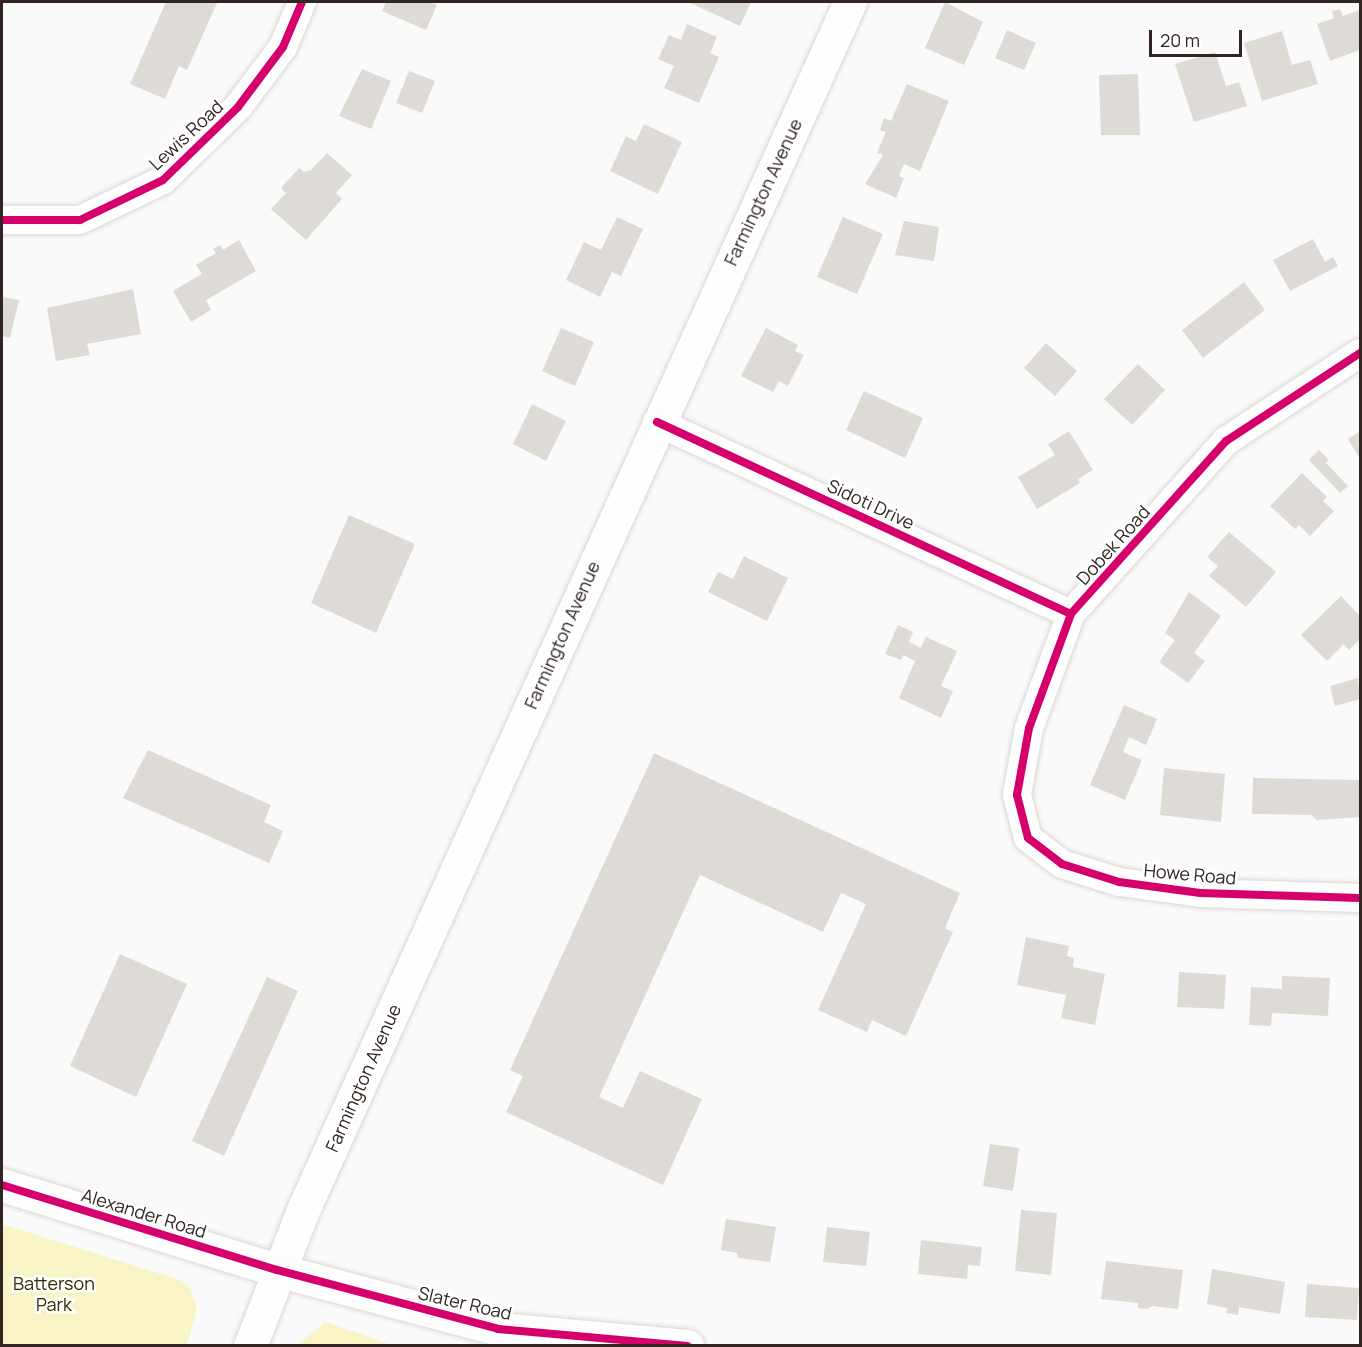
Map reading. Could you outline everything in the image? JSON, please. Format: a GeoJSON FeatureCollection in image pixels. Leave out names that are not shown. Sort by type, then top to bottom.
{"type":"FeatureCollection","features":[{"type":"Feature","properties":{"kind":"main road","name":"Farmington Avenue"},"geometry":{"type":"LineString","coordinates":[[250,1346],[277,1269],[657,422],[850,2]]}},
{"type":"Feature","properties":{"kind":"main road","name":"Alexander Road"},"geometry":{"type":"LineString","coordinates":[[2,1185],[277,1269]]}},
{"type":"Feature","properties":{"kind":"main road","name":"Slater Road"},"geometry":{"type":"LineString","coordinates":[[277,1269],[498,1329],[687,1346]]}},
{"type":"Feature","properties":{"kind":"street","name":"Lewis Road"},"geometry":{"type":"LineString","coordinates":[[2,220],[80,220],[163,180],[238,107],[283,46],[302,2]]}},
{"type":"Feature","properties":{"kind":"street","name":"Dobek Road"},"geometry":{"type":"LineString","coordinates":[[1028,838],[1017,795],[1029,728],[1071,614],[1226,441],[1360,353]]}},
{"type":"Feature","properties":{"kind":"street","name":"Sidoti Drive"},"geometry":{"type":"LineString","coordinates":[[657,422],[1071,614]]}},
{"type":"Feature","properties":{"kind":"street","name":"Howe Road"},"geometry":{"type":"LineString","coordinates":[[1028,838],[1062,864],[1119,882],[1200,893],[1360,898]]}},
{"type":"Feature","properties":{"kind":"green space","name":"Batterson Park"},"geometry":{"type":"Polygon","coordinates":[[[2,1224],[180,1280],[190,1288],[197,1309],[187,1345],[2,1345],[2,1224]]]}},
{"type":"Feature","properties":{"kind":"green space"},"geometry":{"type":"Polygon","coordinates":[[[325,1322],[392,1345],[298,1345],[325,1322]]]}},
{"type":"Feature","properties":{"kind":"building"},"geometry":{"type":"Polygon","coordinates":[[[166,2],[217,3],[187,70],[179,66],[165,99],[130,84],[166,2]]]}},
{"type":"Feature","properties":{"kind":"building"},"geometry":{"type":"Polygon","coordinates":[[[386,2],[430,2],[437,5],[426,30],[382,11],[386,2]]]}},
{"type":"Feature","properties":{"kind":"building"},"geometry":{"type":"Polygon","coordinates":[[[688,2],[751,2],[740,26],[688,2]]]}},
{"type":"Feature","properties":{"kind":"building"},"geometry":{"type":"Polygon","coordinates":[[[945,2],[983,22],[964,65],[925,48],[945,2]]]}},
{"type":"Feature","properties":{"kind":"building"},"geometry":{"type":"Polygon","coordinates":[[[1340,9],[1343,16],[1359,10],[1360,50],[1330,61],[1317,24],[1334,18],[1332,11],[1340,9]]]}},
{"type":"Feature","properties":{"kind":"building"},"geometry":{"type":"Polygon","coordinates":[[[687,24],[717,37],[710,53],[719,57],[699,103],[664,88],[674,66],[658,59],[669,35],[681,40],[687,24]]]}},
{"type":"Feature","properties":{"kind":"building"},"geometry":{"type":"Polygon","coordinates":[[[1007,30],[1036,43],[1024,70],[995,58],[1007,30]]]}},
{"type":"Feature","properties":{"kind":"building"},"geometry":{"type":"Polygon","coordinates":[[[1282,31],[1292,65],[1310,60],[1318,84],[1262,101],[1244,43],[1282,31]]]}},
{"type":"Feature","properties":{"kind":"building"},"geometry":{"type":"Polygon","coordinates":[[[1215,52],[1226,86],[1239,82],[1247,106],[1194,122],[1175,64],[1215,52]]]}},
{"type":"Feature","properties":{"kind":"building"},"geometry":{"type":"Polygon","coordinates":[[[362,69],[391,81],[371,129],[339,116],[362,69]]]}},
{"type":"Feature","properties":{"kind":"building"},"geometry":{"type":"Polygon","coordinates":[[[409,71],[435,81],[422,113],[396,103],[409,71]]]}},
{"type":"Feature","properties":{"kind":"building"},"geometry":{"type":"Polygon","coordinates":[[[1138,74],[1140,135],[1101,135],[1099,75],[1138,74]]]}},
{"type":"Feature","properties":{"kind":"building"},"geometry":{"type":"Polygon","coordinates":[[[907,84],[949,101],[920,171],[904,164],[899,176],[904,178],[896,198],[865,184],[883,155],[877,153],[886,132],[880,130],[884,118],[891,121],[907,84]]]}},
{"type":"Feature","properties":{"kind":"building"},"geometry":{"type":"Polygon","coordinates":[[[644,124],[682,142],[658,194],[610,171],[626,136],[636,141],[644,124]]]}},
{"type":"Feature","properties":{"kind":"building"},"geometry":{"type":"Polygon","coordinates":[[[327,153],[352,175],[336,193],[342,199],[306,240],[271,209],[286,193],[281,188],[299,168],[304,172],[311,170],[327,153]]]}},
{"type":"Feature","properties":{"kind":"building"},"geometry":{"type":"Polygon","coordinates":[[[617,217],[643,229],[621,276],[612,272],[600,297],[566,280],[584,242],[601,250],[617,217]]]}},
{"type":"Feature","properties":{"kind":"building"},"geometry":{"type":"Polygon","coordinates":[[[843,217],[883,234],[857,294],[817,277],[843,217]]]}},
{"type":"Feature","properties":{"kind":"building"},"geometry":{"type":"Polygon","coordinates":[[[904,221],[939,227],[934,261],[895,255],[904,221]]]}},
{"type":"Feature","properties":{"kind":"building"},"geometry":{"type":"Polygon","coordinates":[[[1313,239],[1325,262],[1333,257],[1338,266],[1290,291],[1273,260],[1313,239]]]}},
{"type":"Feature","properties":{"kind":"building"},"geometry":{"type":"Polygon","coordinates":[[[239,240],[256,271],[206,300],[211,310],[191,322],[173,291],[202,274],[196,265],[216,253],[213,249],[220,245],[223,250],[239,240]]]}},
{"type":"Feature","properties":{"kind":"building"},"geometry":{"type":"Polygon","coordinates":[[[1244,282],[1265,310],[1203,358],[1182,330],[1244,282]]]}},
{"type":"Feature","properties":{"kind":"building"},"geometry":{"type":"Polygon","coordinates":[[[133,289],[141,334],[87,344],[90,355],[56,361],[47,308],[133,289]]]}},
{"type":"Feature","properties":{"kind":"building"},"geometry":{"type":"Polygon","coordinates":[[[2,297],[19,300],[10,338],[2,336],[2,297]]]}},
{"type":"Feature","properties":{"kind":"building"},"geometry":{"type":"Polygon","coordinates":[[[561,328],[594,342],[575,386],[542,371],[561,328]]]}},
{"type":"Feature","properties":{"kind":"building"},"geometry":{"type":"Polygon","coordinates":[[[766,328],[798,345],[795,351],[804,355],[788,386],[779,381],[773,392],[741,376],[766,328]]]}},
{"type":"Feature","properties":{"kind":"building"},"geometry":{"type":"Polygon","coordinates":[[[1046,343],[1077,371],[1055,396],[1024,368],[1046,343]]]}},
{"type":"Feature","properties":{"kind":"building"},"geometry":{"type":"Polygon","coordinates":[[[1138,364],[1165,390],[1132,425],[1104,399],[1138,364]]]}},
{"type":"Feature","properties":{"kind":"building"},"geometry":{"type":"Polygon","coordinates":[[[864,391],[923,418],[905,458],[846,430],[864,391]]]}},
{"type":"Feature","properties":{"kind":"building"},"geometry":{"type":"Polygon","coordinates":[[[532,404],[566,421],[546,461],[513,444],[532,404]]]}},
{"type":"Feature","properties":{"kind":"building"},"geometry":{"type":"Polygon","coordinates":[[[1069,431],[1093,470],[1078,479],[1080,483],[1037,509],[1018,477],[1055,455],[1048,444],[1069,431]]]}},
{"type":"Feature","properties":{"kind":"building"},"geometry":{"type":"Polygon","coordinates":[[[1360,431],[1360,459],[1348,439],[1360,431]]]}},
{"type":"Feature","properties":{"kind":"building"},"geometry":{"type":"Polygon","coordinates":[[[1319,450],[1329,460],[1326,463],[1348,486],[1340,493],[1309,460],[1319,450]]]}},
{"type":"Feature","properties":{"kind":"building"},"geometry":{"type":"Polygon","coordinates":[[[1302,473],[1327,497],[1323,501],[1334,511],[1310,536],[1299,525],[1295,529],[1270,506],[1302,473]]]}},
{"type":"Feature","properties":{"kind":"building"},"geometry":{"type":"Polygon","coordinates":[[[349,515],[415,544],[376,633],[311,603],[349,515]]]}},
{"type":"Feature","properties":{"kind":"building"},"geometry":{"type":"Polygon","coordinates":[[[1229,532],[1276,572],[1246,607],[1209,576],[1218,566],[1207,557],[1229,532]]]}},
{"type":"Feature","properties":{"kind":"building"},"geometry":{"type":"Polygon","coordinates":[[[744,556],[788,578],[767,621],[708,592],[718,572],[733,579],[744,556]]]}},
{"type":"Feature","properties":{"kind":"building"},"geometry":{"type":"Polygon","coordinates":[[[1189,592],[1221,616],[1194,653],[1205,661],[1188,683],[1159,662],[1175,640],[1165,633],[1189,592]]]}},
{"type":"Feature","properties":{"kind":"building"},"geometry":{"type":"Polygon","coordinates":[[[1341,596],[1360,616],[1360,639],[1349,650],[1344,644],[1327,661],[1301,635],[1341,596]]]}},
{"type":"Feature","properties":{"kind":"building"},"geometry":{"type":"Polygon","coordinates":[[[898,625],[913,632],[909,642],[921,648],[926,637],[957,651],[941,686],[953,691],[941,718],[899,698],[915,661],[903,655],[901,660],[885,654],[898,625]]]}},
{"type":"Feature","properties":{"kind":"building"},"geometry":{"type":"Polygon","coordinates":[[[1358,678],[1360,699],[1335,706],[1330,686],[1358,678]]]}},
{"type":"Feature","properties":{"kind":"building"},"geometry":{"type":"Polygon","coordinates":[[[1124,705],[1157,719],[1146,745],[1129,737],[1123,752],[1142,760],[1125,800],[1090,785],[1124,705]]]}},
{"type":"Feature","properties":{"kind":"building"},"geometry":{"type":"Polygon","coordinates":[[[148,750],[271,805],[264,822],[283,831],[269,863],[123,798],[148,750]]]}},
{"type":"Feature","properties":{"kind":"building"},"geometry":{"type":"Polygon","coordinates":[[[654,753],[960,893],[945,928],[953,932],[906,1036],[872,1020],[867,1032],[818,1010],[866,904],[841,893],[823,932],[700,875],[599,1097],[623,1108],[640,1071],[702,1099],[663,1185],[506,1112],[523,1076],[510,1070],[654,753]]]}},
{"type":"Feature","properties":{"kind":"building"},"geometry":{"type":"Polygon","coordinates":[[[1164,768],[1225,774],[1221,822],[1160,815],[1164,768]]]}},
{"type":"Feature","properties":{"kind":"building"},"geometry":{"type":"Polygon","coordinates":[[[1253,778],[1360,780],[1360,817],[1317,820],[1311,815],[1252,814],[1253,778]]]}},
{"type":"Feature","properties":{"kind":"building"},"geometry":{"type":"Polygon","coordinates":[[[1026,937],[1069,946],[1067,956],[1074,958],[1073,967],[1105,974],[1095,1025],[1061,1018],[1066,995],[1017,985],[1026,937]]]}},
{"type":"Feature","properties":{"kind":"building"},"geometry":{"type":"Polygon","coordinates":[[[120,954],[187,984],[136,1097],[70,1066],[120,954]]]}},
{"type":"Feature","properties":{"kind":"building"},"geometry":{"type":"Polygon","coordinates":[[[1179,972],[1226,975],[1224,1009],[1177,1007],[1179,972]]]}},
{"type":"Feature","properties":{"kind":"building"},"geometry":{"type":"Polygon","coordinates":[[[1282,976],[1330,978],[1328,1016],[1272,1013],[1271,1026],[1249,1025],[1251,987],[1282,989],[1282,976]]]}},
{"type":"Feature","properties":{"kind":"building"},"geometry":{"type":"Polygon","coordinates":[[[267,977],[298,991],[224,1156],[192,1141],[267,977]]]}},
{"type":"Feature","properties":{"kind":"building"},"geometry":{"type":"Polygon","coordinates":[[[990,1144],[1019,1148],[1013,1191],[983,1186],[990,1144]]]}},
{"type":"Feature","properties":{"kind":"building"},"geometry":{"type":"Polygon","coordinates":[[[1021,1210],[1057,1213],[1051,1275],[1015,1271],[1021,1210]]]}},
{"type":"Feature","properties":{"kind":"building"},"geometry":{"type":"Polygon","coordinates":[[[726,1219],[776,1227],[770,1262],[738,1258],[737,1253],[721,1250],[726,1219]]]}},
{"type":"Feature","properties":{"kind":"building"},"geometry":{"type":"Polygon","coordinates":[[[827,1227],[870,1232],[866,1266],[823,1262],[827,1227]]]}},
{"type":"Feature","properties":{"kind":"building"},"geometry":{"type":"Polygon","coordinates":[[[921,1240],[982,1247],[980,1266],[968,1265],[967,1279],[918,1274],[921,1240]]]}},
{"type":"Feature","properties":{"kind":"building"},"geometry":{"type":"Polygon","coordinates":[[[1106,1261],[1183,1270],[1178,1309],[1152,1306],[1147,1309],[1138,1308],[1138,1303],[1101,1299],[1106,1261]]]}},
{"type":"Feature","properties":{"kind":"building"},"geometry":{"type":"Polygon","coordinates":[[[1212,1269],[1285,1282],[1280,1314],[1239,1307],[1238,1315],[1226,1313],[1227,1308],[1207,1304],[1212,1269]]]}},
{"type":"Feature","properties":{"kind":"building"},"geometry":{"type":"Polygon","coordinates":[[[1307,1284],[1359,1288],[1357,1320],[1305,1317],[1307,1284]]]}},
{"type":"Feature","properties":{"kind":"cycle path"},"geometry":{"type":"LineString","coordinates":[[2,220],[80,220],[163,180],[238,107],[283,47],[302,2]]}},
{"type":"Feature","properties":{"kind":"cycle path"},"geometry":{"type":"LineString","coordinates":[[1360,353],[1226,441],[1071,614],[1029,728],[1017,795],[1028,838],[1062,864],[1119,882],[1200,893],[1360,898]]}},
{"type":"Feature","properties":{"kind":"cycle path"},"geometry":{"type":"LineString","coordinates":[[657,422],[1071,614]]}},
{"type":"Feature","properties":{"kind":"cycle path"},"geometry":{"type":"LineString","coordinates":[[2,1185],[277,1270],[498,1329],[687,1346]]}}]}
